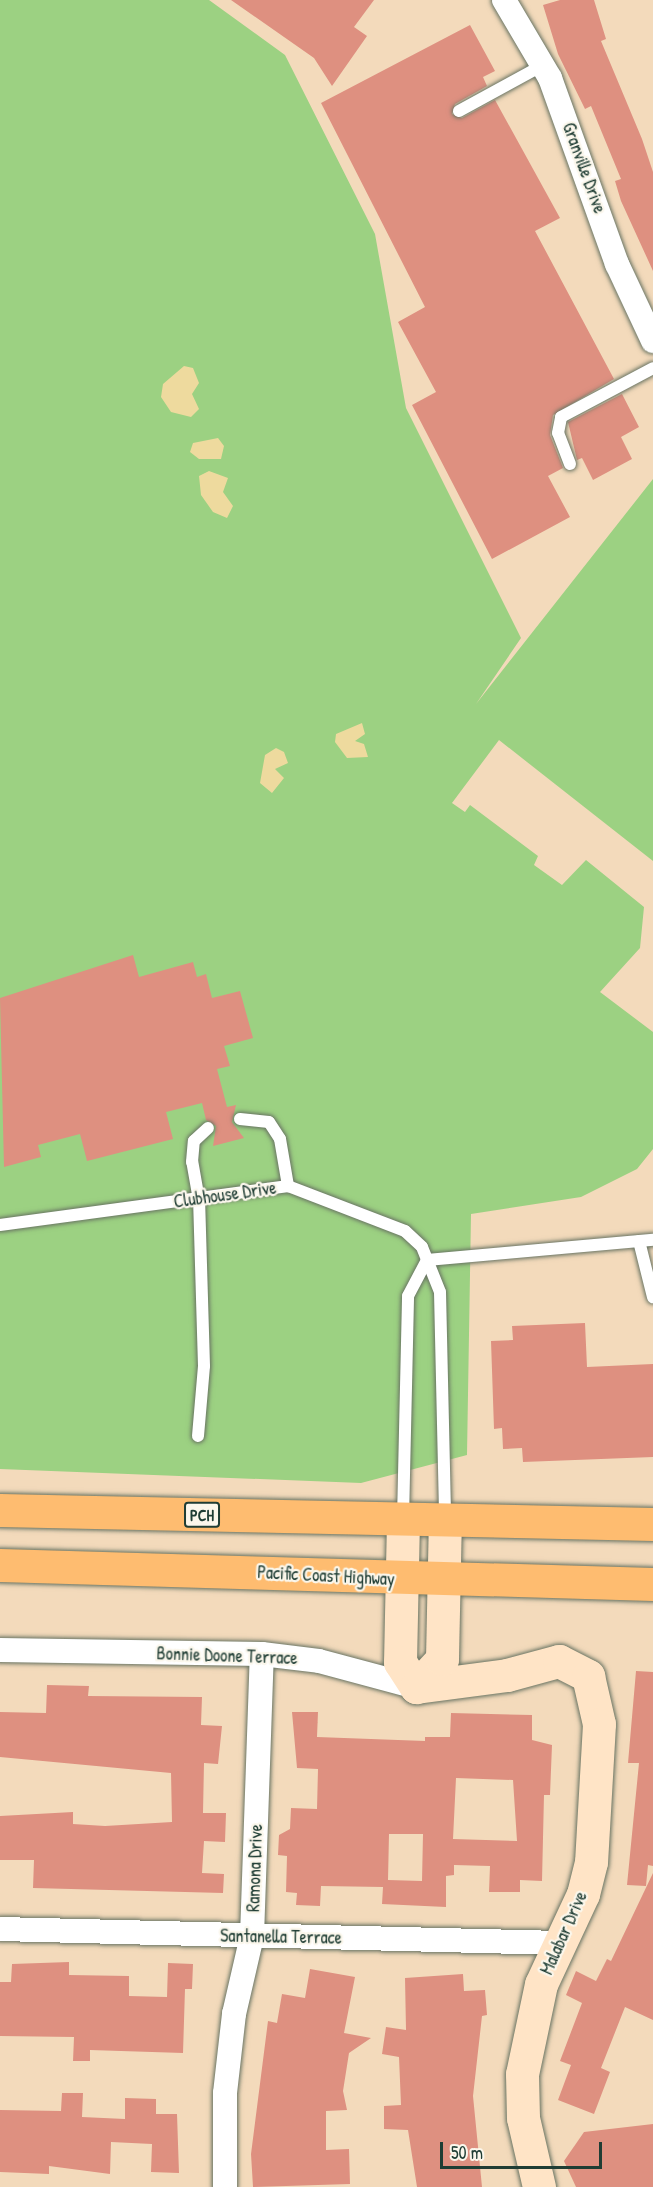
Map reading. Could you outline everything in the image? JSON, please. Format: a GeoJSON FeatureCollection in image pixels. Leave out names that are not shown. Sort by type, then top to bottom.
{"type":"FeatureCollection","features":[{"type":"Feature","properties":{"kind":"highway","name":"PCH"},"geometry":{"type":"LineString","coordinates":[[0,1510],[653,1524]]}},
{"type":"Feature","properties":{"kind":"highway","name":"Pacific Coast Highway"},"geometry":{"type":"LineString","coordinates":[[0,1565],[402,1580],[653,1584]]}},
{"type":"Feature","properties":{"kind":"street","name":"Granville Drive"},"geometry":{"type":"LineString","coordinates":[[504,0],[543,65],[584,162],[617,264],[653,341]]}},
{"type":"Feature","properties":{"kind":"street"},"geometry":{"type":"LineString","coordinates":[[403,1520],[400,1662],[416,1687]]}},
{"type":"Feature","properties":{"kind":"street","name":"Clubhouse Drive"},"geometry":{"type":"LineString","coordinates":[[416,1687],[442,1659],[445,1521]]}},
{"type":"Feature","properties":{"kind":"street","name":"Bonnie Doone Terrace"},"geometry":{"type":"LineString","coordinates":[[0,1650],[262,1654],[319,1660],[416,1687],[507,1675],[559,1661],[588,1676]]}},
{"type":"Feature","properties":{"kind":"street","name":"Ramona Drive"},"geometry":{"type":"LineString","coordinates":[[225,2187],[225,2093],[234,2014],[252,1936],[262,1654]]}},
{"type":"Feature","properties":{"kind":"street","name":"Malabar Drive"},"geometry":{"type":"LineString","coordinates":[[539,2187],[523,2118],[522,2074],[541,1984],[584,1894],[591,1862],[599,1724],[588,1676]]}},
{"type":"Feature","properties":{"kind":"street","name":"Santanella Terrace"},"geometry":{"type":"LineString","coordinates":[[0,1929],[561,1942]]}},
{"type":"Feature","properties":{"kind":"lane"},"geometry":{"type":"LineString","coordinates":[[459,111],[543,65]]}},
{"type":"Feature","properties":{"kind":"lane"},"geometry":{"type":"LineString","coordinates":[[570,464],[558,433],[561,417],[653,369]]}},
{"type":"Feature","properties":{"kind":"lane"},"geometry":{"type":"LineString","coordinates":[[240,1119],[269,1122],[280,1139],[288,1186]]}},
{"type":"Feature","properties":{"kind":"lane"},"geometry":{"type":"LineString","coordinates":[[198,1436],[204,1366],[199,1200],[194,1141],[208,1128]]}},
{"type":"Feature","properties":{"kind":"lane","name":"Clubhouse Drive"},"geometry":{"type":"LineString","coordinates":[[0,1225],[199,1200],[288,1186],[405,1231],[427,1260],[440,1292],[445,1521]]}},
{"type":"Feature","properties":{"kind":"lane"},"geometry":{"type":"LineString","coordinates":[[403,1520],[408,1296],[427,1260],[653,1240]]}},
{"type":"Feature","properties":{"kind":"lane"},"geometry":{"type":"LineString","coordinates":[[639,1241],[653,1297]]}},
{"type":"Feature","properties":{"kind":"green space"},"geometry":{"type":"Polygon","coordinates":[[[0,0],[209,0],[285,55],[375,234],[406,408],[521,638],[476,704],[653,479],[653,861],[499,740],[452,803],[465,812],[470,805],[538,856],[534,865],[562,885],[586,860],[644,907],[640,948],[600,992],[653,1032],[653,1149],[637,1169],[581,1197],[471,1214],[467,1455],[361,1483],[0,1469],[0,0]]]}},
{"type":"Feature","properties":{"kind":"sand"},"geometry":{"type":"Polygon","coordinates":[[[184,366],[193,368],[199,383],[192,394],[199,409],[191,417],[171,412],[161,397],[163,384],[184,366]]]}},
{"type":"Feature","properties":{"kind":"sand"},"geometry":{"type":"Polygon","coordinates":[[[218,438],[224,446],[221,459],[199,459],[190,452],[193,443],[218,438]]]}},
{"type":"Feature","properties":{"kind":"sand"},"geometry":{"type":"Polygon","coordinates":[[[209,471],[228,478],[223,492],[233,506],[227,518],[213,512],[201,495],[199,476],[209,471]]]}},
{"type":"Feature","properties":{"kind":"sand"},"geometry":{"type":"Polygon","coordinates":[[[362,723],[365,734],[355,741],[364,744],[368,757],[347,758],[335,742],[336,734],[362,723]]]}},
{"type":"Feature","properties":{"kind":"sand"},"geometry":{"type":"Polygon","coordinates":[[[276,748],[284,752],[288,763],[275,769],[284,778],[272,793],[260,783],[265,755],[276,748]]]}},
{"type":"Feature","properties":{"kind":"building"},"geometry":{"type":"Polygon","coordinates":[[[231,0],[374,0],[354,27],[367,36],[332,86],[314,58],[231,0]]]}},
{"type":"Feature","properties":{"kind":"building"},"geometry":{"type":"Polygon","coordinates":[[[560,0],[594,0],[606,39],[601,41],[642,139],[653,172],[653,271],[621,201],[615,181],[621,179],[591,106],[585,109],[558,54],[543,5],[560,0]]]}},
{"type":"Feature","properties":{"kind":"building"},"geometry":{"type":"Polygon","coordinates":[[[470,25],[495,71],[483,77],[487,86],[455,104],[452,114],[462,118],[495,100],[560,218],[535,231],[614,379],[553,415],[550,435],[563,468],[548,476],[570,517],[492,559],[412,405],[436,392],[398,322],[425,307],[321,103],[470,25]]]}},
{"type":"Feature","properties":{"kind":"building"},"geometry":{"type":"Polygon","coordinates":[[[622,394],[639,427],[621,437],[632,459],[593,480],[582,458],[577,460],[568,422],[622,394]]]}},
{"type":"Feature","properties":{"kind":"building"},"geometry":{"type":"Polygon","coordinates":[[[133,955],[139,977],[193,962],[197,977],[206,974],[212,998],[240,991],[253,1038],[224,1046],[230,1066],[217,1069],[227,1107],[236,1105],[232,1122],[244,1138],[213,1146],[216,1126],[206,1120],[202,1103],[166,1112],[173,1139],[87,1161],[80,1134],[38,1145],[41,1157],[4,1167],[0,998],[133,955]]]}},
{"type":"Feature","properties":{"kind":"building"},"geometry":{"type":"Polygon","coordinates":[[[585,1323],[587,1367],[653,1364],[653,1457],[523,1462],[522,1448],[503,1449],[502,1428],[494,1429],[491,1341],[513,1340],[512,1326],[585,1323]]]}},
{"type":"Feature","properties":{"kind":"building"},"geometry":{"type":"Polygon","coordinates":[[[636,1671],[653,1672],[653,1866],[648,1865],[646,1886],[627,1885],[639,1763],[628,1763],[636,1671]]]}},
{"type":"Feature","properties":{"kind":"building"},"geometry":{"type":"Polygon","coordinates":[[[47,1685],[89,1686],[88,1696],[202,1697],[201,1725],[222,1726],[218,1764],[204,1763],[203,1813],[226,1813],[225,1842],[204,1841],[202,1873],[224,1874],[223,1893],[33,1888],[34,1860],[0,1860],[0,1816],[73,1812],[73,1824],[105,1826],[172,1822],[171,1773],[0,1757],[0,1712],[46,1713],[47,1685]]]}},
{"type":"Feature","properties":{"kind":"building"},"geometry":{"type":"Polygon","coordinates":[[[292,1712],[318,1712],[317,1737],[425,1741],[425,1737],[450,1737],[451,1713],[532,1715],[532,1740],[552,1745],[550,1795],[544,1795],[542,1881],[520,1880],[520,1892],[489,1892],[490,1866],[454,1865],[454,1875],[446,1876],[446,1907],[382,1904],[383,1887],[321,1886],[320,1906],[296,1905],[297,1893],[286,1892],[287,1856],[278,1855],[279,1835],[290,1829],[291,1808],[317,1809],[318,1769],[297,1768],[292,1712]],[[456,1778],[453,1839],[517,1841],[513,1780],[456,1778]],[[389,1834],[388,1880],[422,1881],[423,1834],[389,1834]]]}},
{"type":"Feature","properties":{"kind":"building"},"geometry":{"type":"Polygon","coordinates":[[[653,1873],[653,2020],[625,2007],[601,2068],[610,2072],[594,2114],[558,2100],[571,2065],[560,2061],[582,2003],[566,1995],[576,1971],[596,1981],[607,1959],[611,1961],[653,1873]]]}},
{"type":"Feature","properties":{"kind":"building"},"geometry":{"type":"Polygon","coordinates":[[[69,1962],[69,1975],[129,1976],[129,1996],[167,1997],[168,1963],[193,1964],[192,1989],[185,1989],[183,2053],[90,2050],[90,2061],[73,2061],[74,2037],[0,2036],[0,1982],[11,1982],[12,1964],[69,1962]]]}},
{"type":"Feature","properties":{"kind":"building"},"geometry":{"type":"Polygon","coordinates":[[[310,1969],[355,1977],[344,2033],[371,2038],[349,2053],[343,2091],[347,2110],[326,2111],[326,2150],[349,2149],[350,2184],[253,2187],[251,2154],[268,2021],[277,2023],[282,1994],[305,1998],[310,1969]]]}},
{"type":"Feature","properties":{"kind":"building"},"geometry":{"type":"Polygon","coordinates":[[[463,1974],[464,1991],[485,1990],[487,2015],[482,2016],[473,2096],[482,2187],[417,2187],[408,2130],[384,2129],[384,2106],[401,2105],[399,2057],[382,2054],[386,2027],[406,2030],[405,1978],[463,1974]]]}},
{"type":"Feature","properties":{"kind":"building"},"geometry":{"type":"Polygon","coordinates":[[[62,2093],[83,2093],[82,2117],[125,2119],[125,2098],[156,2099],[156,2114],[177,2114],[179,2173],[151,2172],[152,2144],[111,2142],[110,2174],[49,2166],[49,2174],[0,2172],[0,2110],[61,2111],[62,2093]]]}},
{"type":"Feature","properties":{"kind":"building"},"geometry":{"type":"Polygon","coordinates":[[[653,2124],[653,2187],[576,2187],[564,2161],[584,2132],[653,2124]]]}}]}
